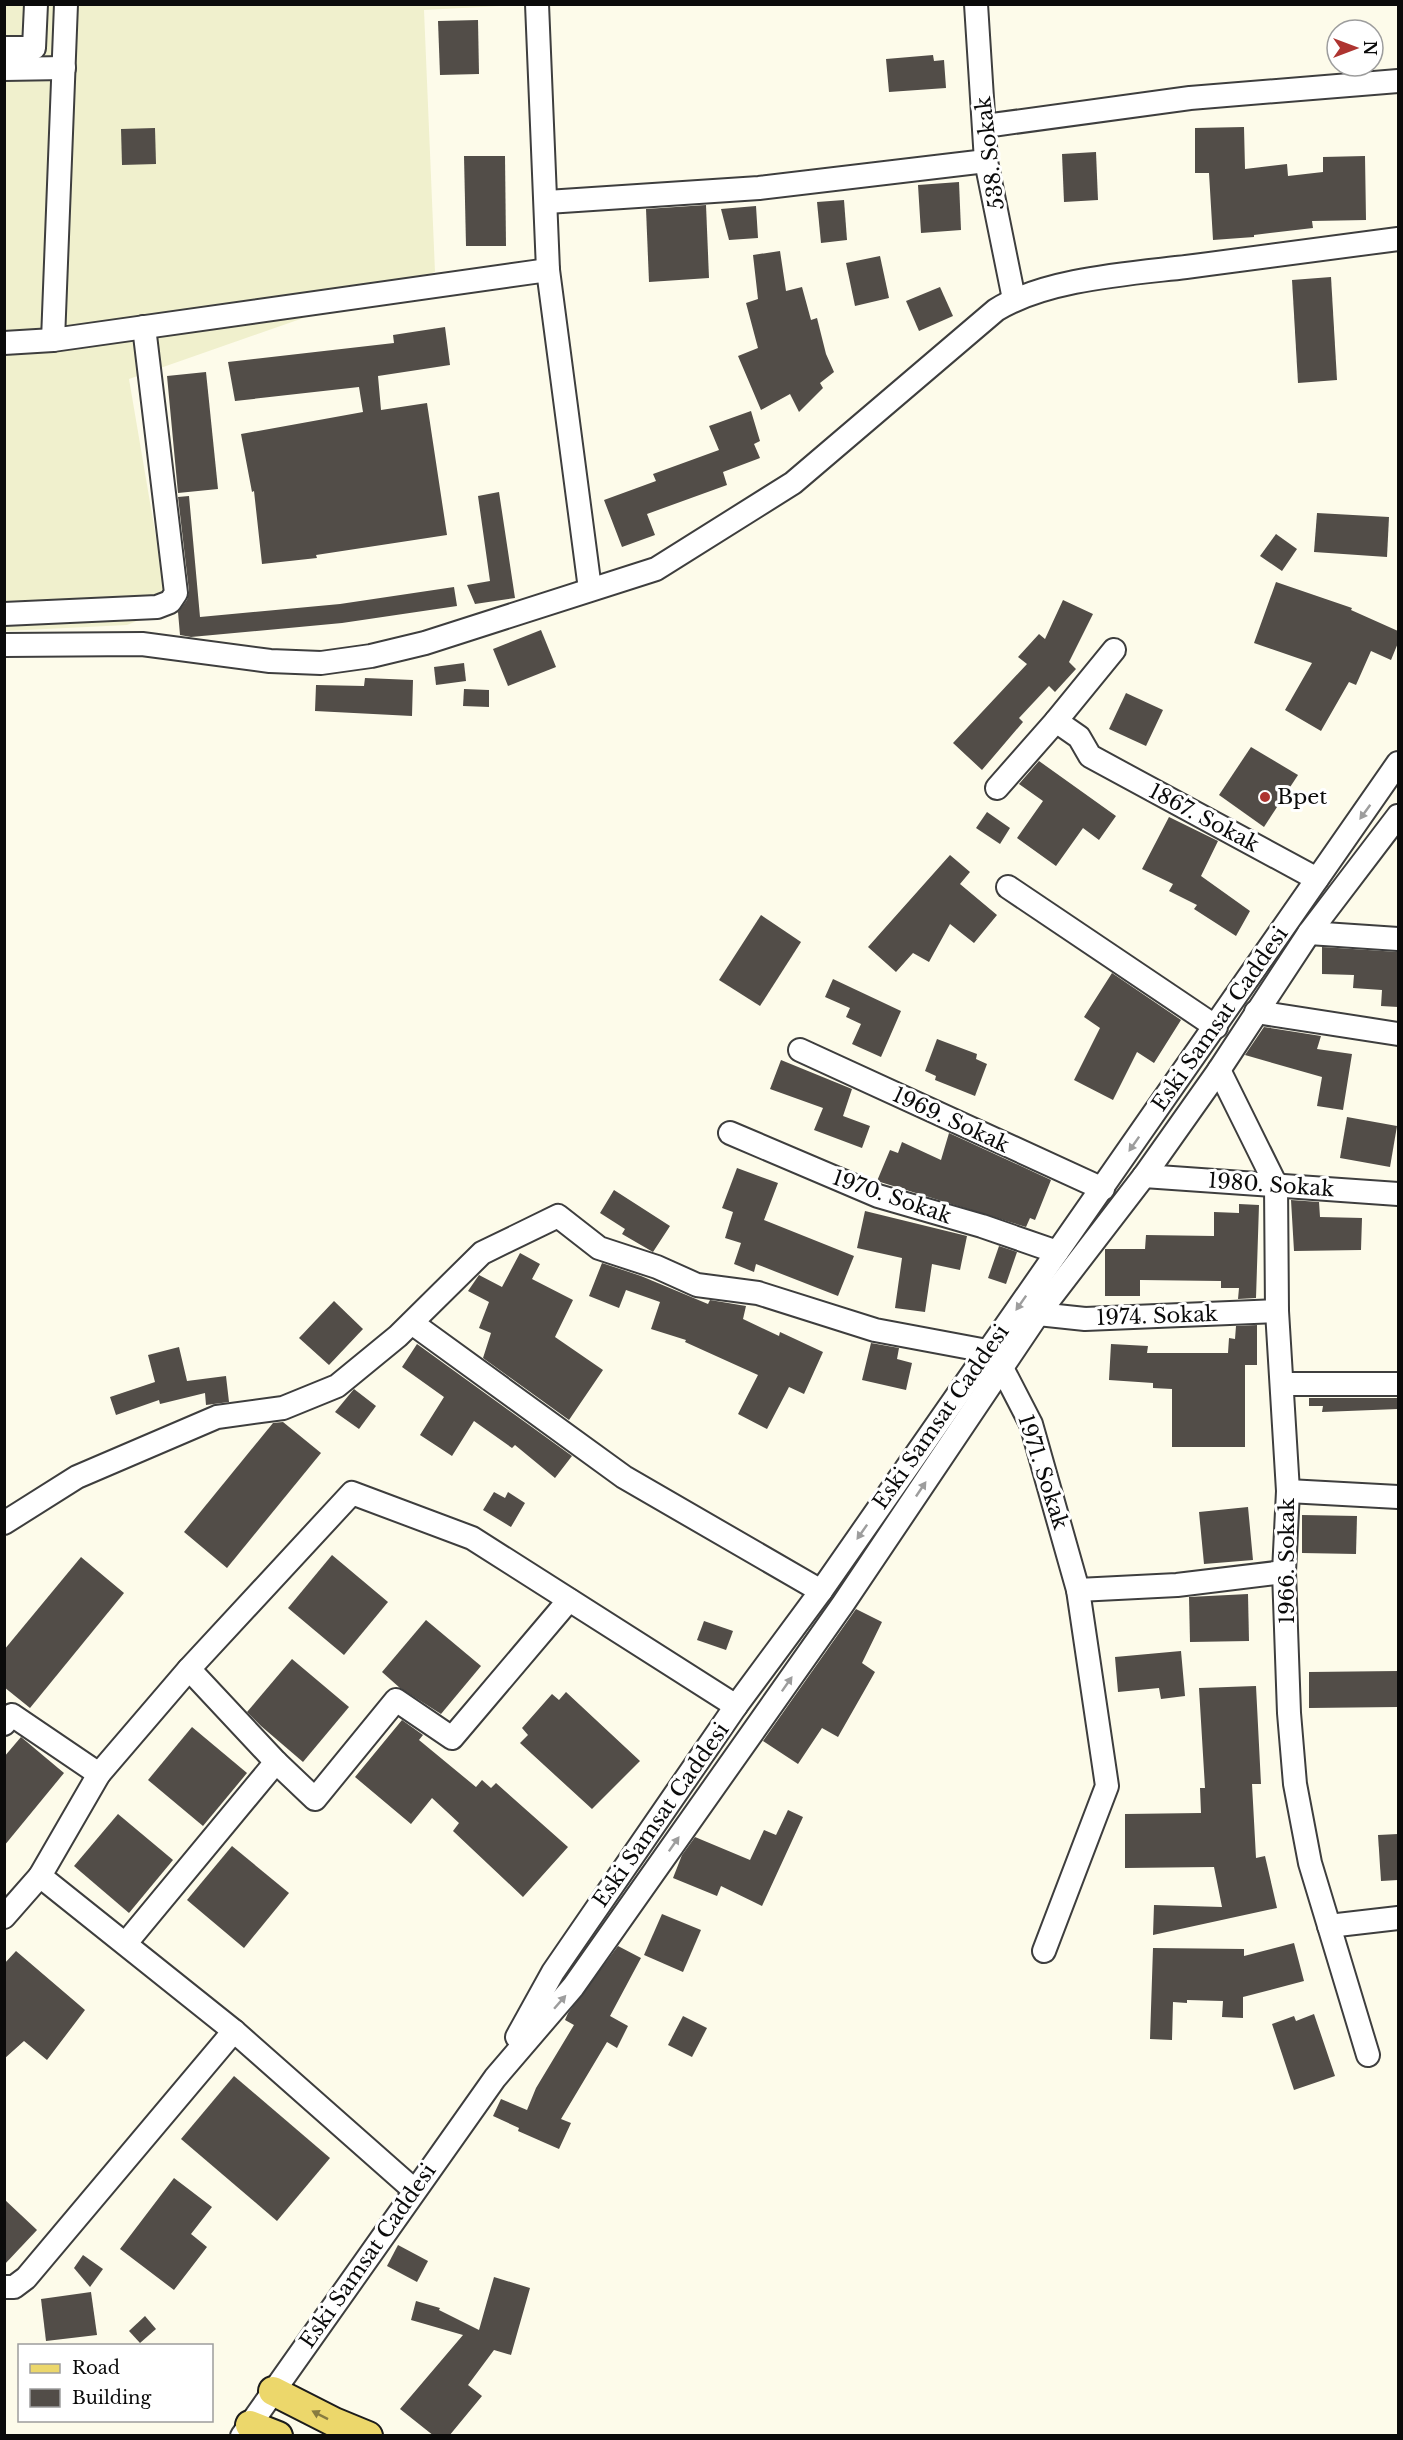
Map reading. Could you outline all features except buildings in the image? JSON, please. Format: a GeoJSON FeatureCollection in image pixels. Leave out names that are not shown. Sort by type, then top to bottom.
{"type":"FeatureCollection","features":[{"type":"Feature","properties":{"kind":"main road"},"geometry":{"type":"LineString","coordinates":[[273,2391],[334,2422],[368,2436]]}},
{"type":"Feature","properties":{"kind":"main road"},"geometry":{"type":"LineString","coordinates":[[246,2430],[278,2436]]}},
{"type":"Feature","properties":{"kind":"street"},"geometry":{"type":"LineString","coordinates":[[4,48],[34,48],[36,4]]}},
{"type":"Feature","properties":{"kind":"street"},"geometry":{"type":"LineString","coordinates":[[53,340],[66,4]]}},
{"type":"Feature","properties":{"kind":"street"},"geometry":{"type":"LineString","coordinates":[[537,4],[547,202],[548,270],[590,590]]}},
{"type":"Feature","properties":{"kind":"street","name":"538. Sokak"},"geometry":{"type":"LineString","coordinates":[[976,4],[987,161],[1014,299]]}},
{"type":"Feature","properties":{"kind":"street"},"geometry":{"type":"LineString","coordinates":[[4,69],[64,68]]}},
{"type":"Feature","properties":{"kind":"street"},"geometry":{"type":"LineString","coordinates":[[985,126],[1190,98],[1398,81]]}},
{"type":"Feature","properties":{"kind":"street"},"geometry":{"type":"LineString","coordinates":[[547,202],[759,188],[987,161]]}},
{"type":"Feature","properties":{"kind":"street"},"geometry":{"type":"LineString","coordinates":[[4,645],[142,644],[270,661],[321,663],[371,656],[425,643],[656,569],[793,483],[996,310],[1014,299],[1053,287],[1138,273],[1398,239]]}},
{"type":"Feature","properties":{"kind":"street"},"geometry":{"type":"LineString","coordinates":[[4,343],[53,340],[548,270]]}},
{"type":"Feature","properties":{"kind":"street"},"geometry":{"type":"LineString","coordinates":[[4,614],[157,607],[170,602],[176,593],[144,327]]}},
{"type":"Feature","properties":{"kind":"street"},"geometry":{"type":"LineString","coordinates":[[997,788],[1114,650]]}},
{"type":"Feature","properties":{"kind":"street","name":"1867. Sokak"},"geometry":{"type":"LineString","coordinates":[[1056,721],[1079,737],[1090,756],[1317,879]]}},
{"type":"Feature","properties":{"kind":"street","name":"Eski Samsat Caddesi"},"geometry":{"type":"LineString","coordinates":[[495,2078],[553,1972],[736,1706],[821,1591],[1317,879],[1395,776]]}},
{"type":"Feature","properties":{"kind":"street","name":"Eski Samsat Caddesi"},"geometry":{"type":"LineString","coordinates":[[246,2430],[495,2078],[573,1987],[843,1604],[1038,1314],[1144,1176],[1219,1070],[1309,933],[1398,816]]}},
{"type":"Feature","properties":{"kind":"street"},"geometry":{"type":"LineString","coordinates":[[1008,887],[1216,1027]]}},
{"type":"Feature","properties":{"kind":"street"},"geometry":{"type":"LineString","coordinates":[[1309,933],[1398,939]]}},
{"type":"Feature","properties":{"kind":"street"},"geometry":{"type":"LineString","coordinates":[[1256,1012],[1398,1034]]}},
{"type":"Feature","properties":{"kind":"street","name":"1969. Sokak"},"geometry":{"type":"LineString","coordinates":[[800,1050],[1102,1189]]}},
{"type":"Feature","properties":{"kind":"street","name":"1966. Sokak"},"geometry":{"type":"LineString","coordinates":[[1219,1070],[1275,1185],[1277,1311],[1288,1491],[1284,1572],[1289,1713],[1295,1784],[1310,1863],[1368,2055]]}},
{"type":"Feature","properties":{"kind":"street","name":"1970. Sokak"},"geometry":{"type":"LineString","coordinates":[[730,1133],[878,1196],[982,1226],[1057,1252]]}},
{"type":"Feature","properties":{"kind":"street","name":"1980. Sokak"},"geometry":{"type":"LineString","coordinates":[[1144,1176],[1398,1194]]}},
{"type":"Feature","properties":{"kind":"street"},"geometry":{"type":"LineString","coordinates":[[4,1523],[77,1478],[217,1417],[283,1407],[337,1386],[412,1323],[482,1253],[558,1216],[599,1248],[657,1267],[697,1285],[758,1293],[875,1330],[987,1351]]}},
{"type":"Feature","properties":{"kind":"street","name":"1974. Sokak"},"geometry":{"type":"LineString","coordinates":[[1038,1314],[1085,1318],[1277,1311]]}},
{"type":"Feature","properties":{"kind":"street"},"geometry":{"type":"LineString","coordinates":[[412,1323],[624,1477],[821,1591]]}},
{"type":"Feature","properties":{"kind":"street","name":"1971. Sokak"},"geometry":{"type":"LineString","coordinates":[[987,1351],[1002,1368],[1031,1424],[1078,1590],[1107,1786],[1044,1951]]}},
{"type":"Feature","properties":{"kind":"street"},"geometry":{"type":"LineString","coordinates":[[1282,1384],[1398,1384]]}},
{"type":"Feature","properties":{"kind":"street"},"geometry":{"type":"LineString","coordinates":[[1288,1491],[1398,1497]]}},
{"type":"Feature","properties":{"kind":"street"},"geometry":{"type":"LineString","coordinates":[[4,1917],[40,1876],[99,1774],[189,1669],[352,1493],[472,1538],[736,1706]]}},
{"type":"Feature","properties":{"kind":"street"},"geometry":{"type":"LineString","coordinates":[[1078,1590],[1177,1585],[1284,1572]]}},
{"type":"Feature","properties":{"kind":"street"},"geometry":{"type":"LineString","coordinates":[[189,1669],[276,1762],[315,1799],[396,1700],[452,1738],[569,1600]]}},
{"type":"Feature","properties":{"kind":"street"},"geometry":{"type":"LineString","coordinates":[[4,1724],[12,1715],[99,1774]]}},
{"type":"Feature","properties":{"kind":"street"},"geometry":{"type":"LineString","coordinates":[[126,1942],[276,1762]]}},
{"type":"Feature","properties":{"kind":"street"},"geometry":{"type":"LineString","coordinates":[[40,1876],[126,1942],[234,2031],[414,2190]]}},
{"type":"Feature","properties":{"kind":"street"},"geometry":{"type":"LineString","coordinates":[[1329,1926],[1398,1918]]}},
{"type":"Feature","properties":{"kind":"street"},"geometry":{"type":"LineString","coordinates":[[4,2287],[14,2287],[26,2278],[234,2031]]}},
{"type":"Feature","properties":{"kind":"green space"},"geometry":{"type":"Polygon","coordinates":[[[4,5],[500,5],[424,10],[435,272],[129,379],[168,608],[127,625],[5,631],[4,5]]]}},
{"type":"Feature","properties":{"kind":"place","name":"Bpet"},"geometry":{"type":"Point","coordinates":[1265,797]}}]}
